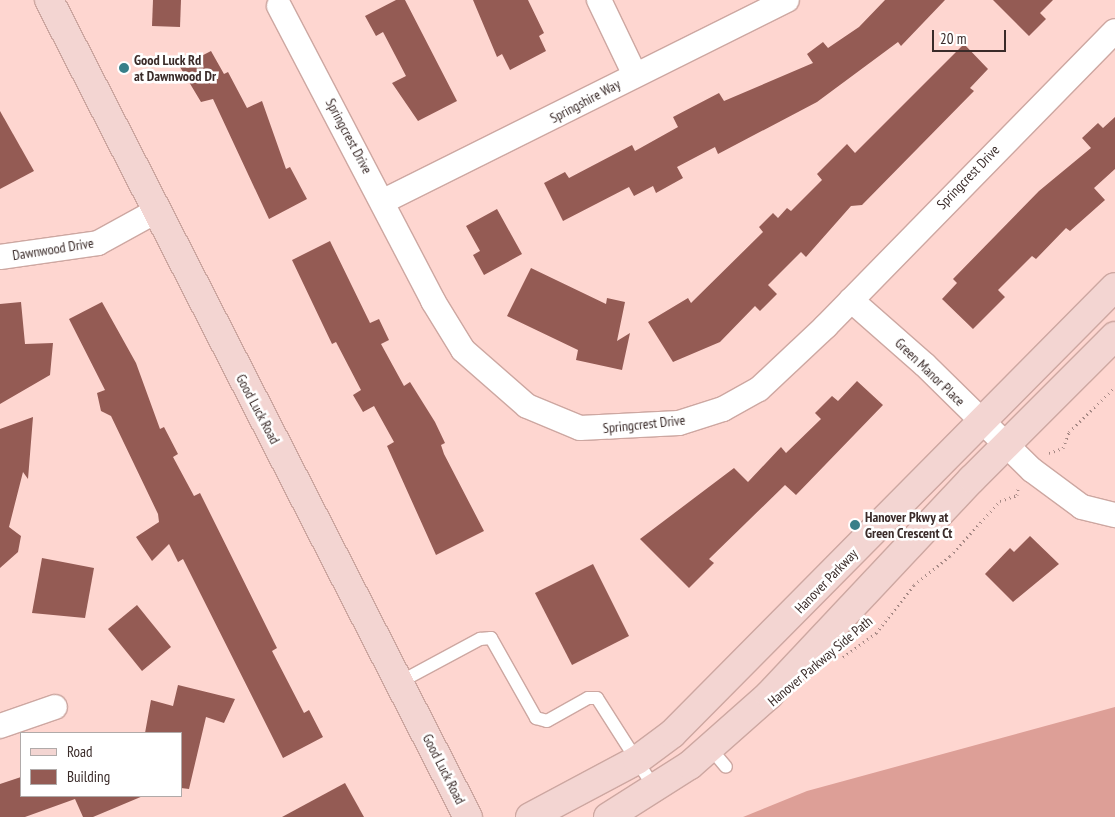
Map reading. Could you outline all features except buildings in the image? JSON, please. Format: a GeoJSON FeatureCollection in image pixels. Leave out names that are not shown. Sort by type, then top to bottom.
{"type":"FeatureCollection","features":[{"type":"Feature","properties":{"kind":"street","name":"Good Luck Road"},"geometry":{"type":"LineString","coordinates":[[49,0],[468,817]]}},
{"type":"Feature","properties":{"kind":"street"},"geometry":{"type":"LineString","coordinates":[[599,0],[635,74]]}},
{"type":"Feature","properties":{"kind":"street","name":"Springshire Way"},"geometry":{"type":"LineString","coordinates":[[384,201],[635,74],[787,0]]}},
{"type":"Feature","properties":{"kind":"street","name":"Springcrest Drive"},"geometry":{"type":"LineString","coordinates":[[279,6],[384,201],[423,284],[463,350],[527,406],[580,428],[678,422],[723,409],[774,377],[1115,31]]}},
{"type":"Feature","properties":{"kind":"street","name":"Dawnwood Drive"},"geometry":{"type":"LineString","coordinates":[[0,257],[98,243],[158,210]]}},
{"type":"Feature","properties":{"kind":"street","name":"Hanover Parkway"},"geometry":{"type":"LineString","coordinates":[[530,817],[637,760],[672,734],[1115,287]]}},
{"type":"Feature","properties":{"kind":"street","name":"Green Manor Place"},"geometry":{"type":"LineString","coordinates":[[851,300],[925,365],[1005,448],[1082,507],[1115,516]]}},
{"type":"Feature","properties":{"kind":"street"},"geometry":{"type":"LineString","coordinates":[[608,817],[654,789],[718,758],[769,695],[1115,336]]}},
{"type":"Feature","properties":{"kind":"street"},"geometry":{"type":"LineString","coordinates":[[0,726],[55,707]]}},
{"type":"Feature","properties":{"kind":"lane"},"geometry":{"type":"LineString","coordinates":[[400,682],[480,639],[491,638],[536,718],[547,721],[588,698],[597,698],[654,789]]}},
{"type":"Feature","properties":{"kind":"path","name":"Hanover Parkway Side Path"},"geometry":{"type":"LineString","coordinates":[[836,663],[876,633],[914,585],[950,556],[1000,501],[1017,495],[1019,482],[1049,452],[1064,448],[1069,432],[1115,387]]}},
{"type":"Feature","properties":{"kind":"shaded area"},"geometry":{"type":"Polygon","coordinates":[[[1115,707],[1115,817],[743,817],[807,791],[1115,707]]]}},
{"type":"Feature","properties":{"kind":"place","name":"Good Luck Rd at Dawnwood Dr"},"geometry":{"type":"Point","coordinates":[124,68]}},
{"type":"Feature","properties":{"kind":"place","name":"Hanover Pkwy at Green Crescent Ct"},"geometry":{"type":"Point","coordinates":[855,525]}}]}
